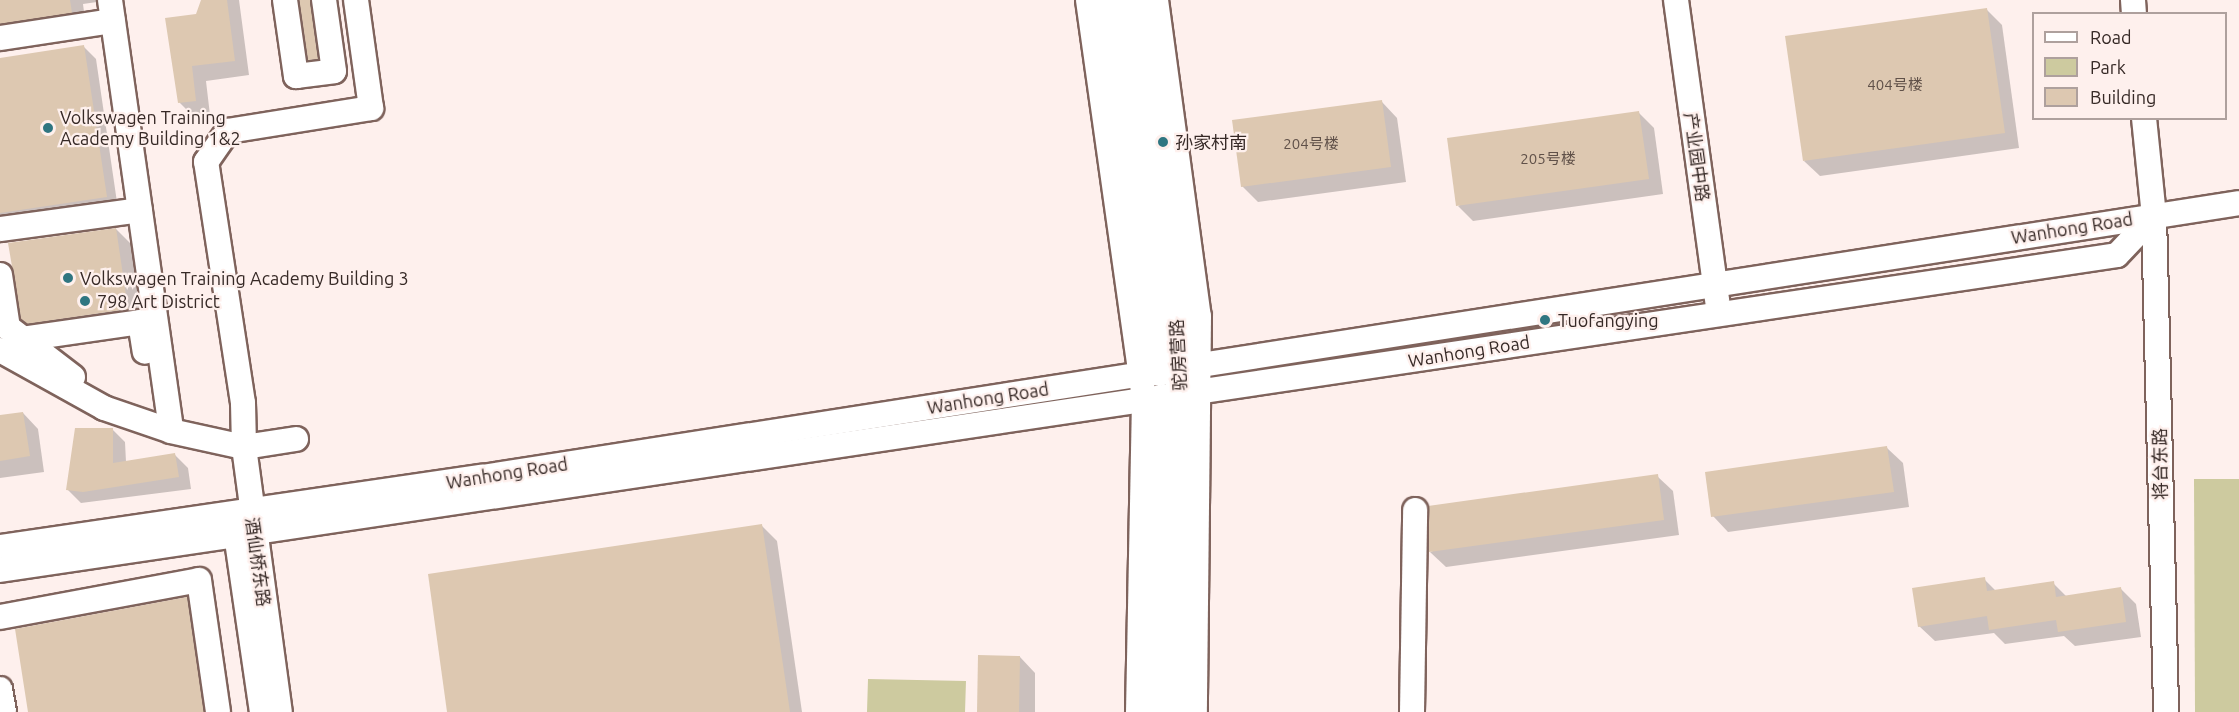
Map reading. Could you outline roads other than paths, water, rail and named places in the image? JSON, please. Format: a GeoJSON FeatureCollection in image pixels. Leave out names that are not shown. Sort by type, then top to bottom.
{"type":"FeatureCollection","features":[{"type":"Feature","properties":{"kind":"main road","name":"驼房营路"},"geometry":{"type":"LineString","coordinates":[[1112,0],[1171,383]]}},
{"type":"Feature","properties":{"kind":"main road","name":"驼房营路"},"geometry":{"type":"LineString","coordinates":[[1133,0],[1171,383]]}},
{"type":"Feature","properties":{"kind":"street"},"geometry":{"type":"LineString","coordinates":[[285,0],[296,76],[334,71],[324,0]]}},
{"type":"Feature","properties":{"kind":"street"},"geometry":{"type":"LineString","coordinates":[[247,525],[243,403],[206,162],[228,131],[371,108],[356,0]]}},
{"type":"Feature","properties":{"kind":"street"},"geometry":{"type":"LineString","coordinates":[[1088,0],[1171,383],[1138,712]]}},
{"type":"Feature","properties":{"kind":"street"},"geometry":{"type":"LineString","coordinates":[[1156,0],[1171,383],[1195,712]]}},
{"type":"Feature","properties":{"kind":"street","name":"产业园中路"},"geometry":{"type":"LineString","coordinates":[[1676,0],[1719,313]]}},
{"type":"Feature","properties":{"kind":"street"},"geometry":{"type":"LineString","coordinates":[[0,38],[112,11],[171,431]]}},
{"type":"Feature","properties":{"kind":"street","name":"将台东路"},"geometry":{"type":"LineString","coordinates":[[2145,120],[2154,216],[2166,712]]}},
{"type":"Feature","properties":{"kind":"street"},"geometry":{"type":"LineString","coordinates":[[2154,216],[2239,203]]}},
{"type":"Feature","properties":{"kind":"street"},"geometry":{"type":"LineString","coordinates":[[0,229],[140,210]]}},
{"type":"Feature","properties":{"kind":"street","name":"Wanhong Road"},"geometry":{"type":"LineString","coordinates":[[1171,383],[1715,284],[2154,216]]}},
{"type":"Feature","properties":{"kind":"street","name":"Wanhong Road"},"geometry":{"type":"LineString","coordinates":[[0,570],[247,525],[1171,383],[1719,313],[2117,255],[2154,216]]}},
{"type":"Feature","properties":{"kind":"street"},"geometry":{"type":"LineString","coordinates":[[0,275],[8,334],[104,408],[171,431],[244,447],[296,439]]}},
{"type":"Feature","properties":{"kind":"street"},"geometry":{"type":"LineString","coordinates":[[8,334],[140,321],[147,366]]}},
{"type":"Feature","properties":{"kind":"street"},"geometry":{"type":"LineString","coordinates":[[8,334],[73,377]]}},
{"type":"Feature","properties":{"kind":"street","name":"驼房营路"},"geometry":{"type":"LineString","coordinates":[[1158,712],[1171,383]]}},
{"type":"Feature","properties":{"kind":"street","name":"驼房营路"},"geometry":{"type":"LineString","coordinates":[[1171,383],[1176,712]]}},
{"type":"Feature","properties":{"kind":"street"},"geometry":{"type":"LineString","coordinates":[[1412,712],[1415,510]]}},
{"type":"Feature","properties":{"kind":"street","name":"Wanhong Road"},"geometry":{"type":"LineString","coordinates":[[0,547],[247,525]]}},
{"type":"Feature","properties":{"kind":"street","name":"酒仙桥东路"},"geometry":{"type":"LineString","coordinates":[[247,525],[262,712]]}},
{"type":"Feature","properties":{"kind":"street","name":"酒仙桥东路"},"geometry":{"type":"LineString","coordinates":[[247,525],[280,712]]}},
{"type":"Feature","properties":{"kind":"street"},"geometry":{"type":"LineString","coordinates":[[0,617],[199,580],[218,712]]}},
{"type":"Feature","properties":{"kind":"street"},"geometry":{"type":"LineString","coordinates":[[0,689],[4,712]]}},
{"type":"Feature","properties":{"kind":"place","name":"Volkswagen Training Academy Building 1&2"},"geometry":{"type":"Point","coordinates":[48,128]}},
{"type":"Feature","properties":{"kind":"place","name":"孙家村南"},"geometry":{"type":"Point","coordinates":[1163,142]}},
{"type":"Feature","properties":{"kind":"place","name":"Volkswagen Training Academy Building 3"},"geometry":{"type":"Point","coordinates":[68,278]}},
{"type":"Feature","properties":{"kind":"place","name":"798 Art District"},"geometry":{"type":"Point","coordinates":[85,301]}},
{"type":"Feature","properties":{"kind":"place","name":"Tuofangying"},"geometry":{"type":"Point","coordinates":[1545,320]}}]}
